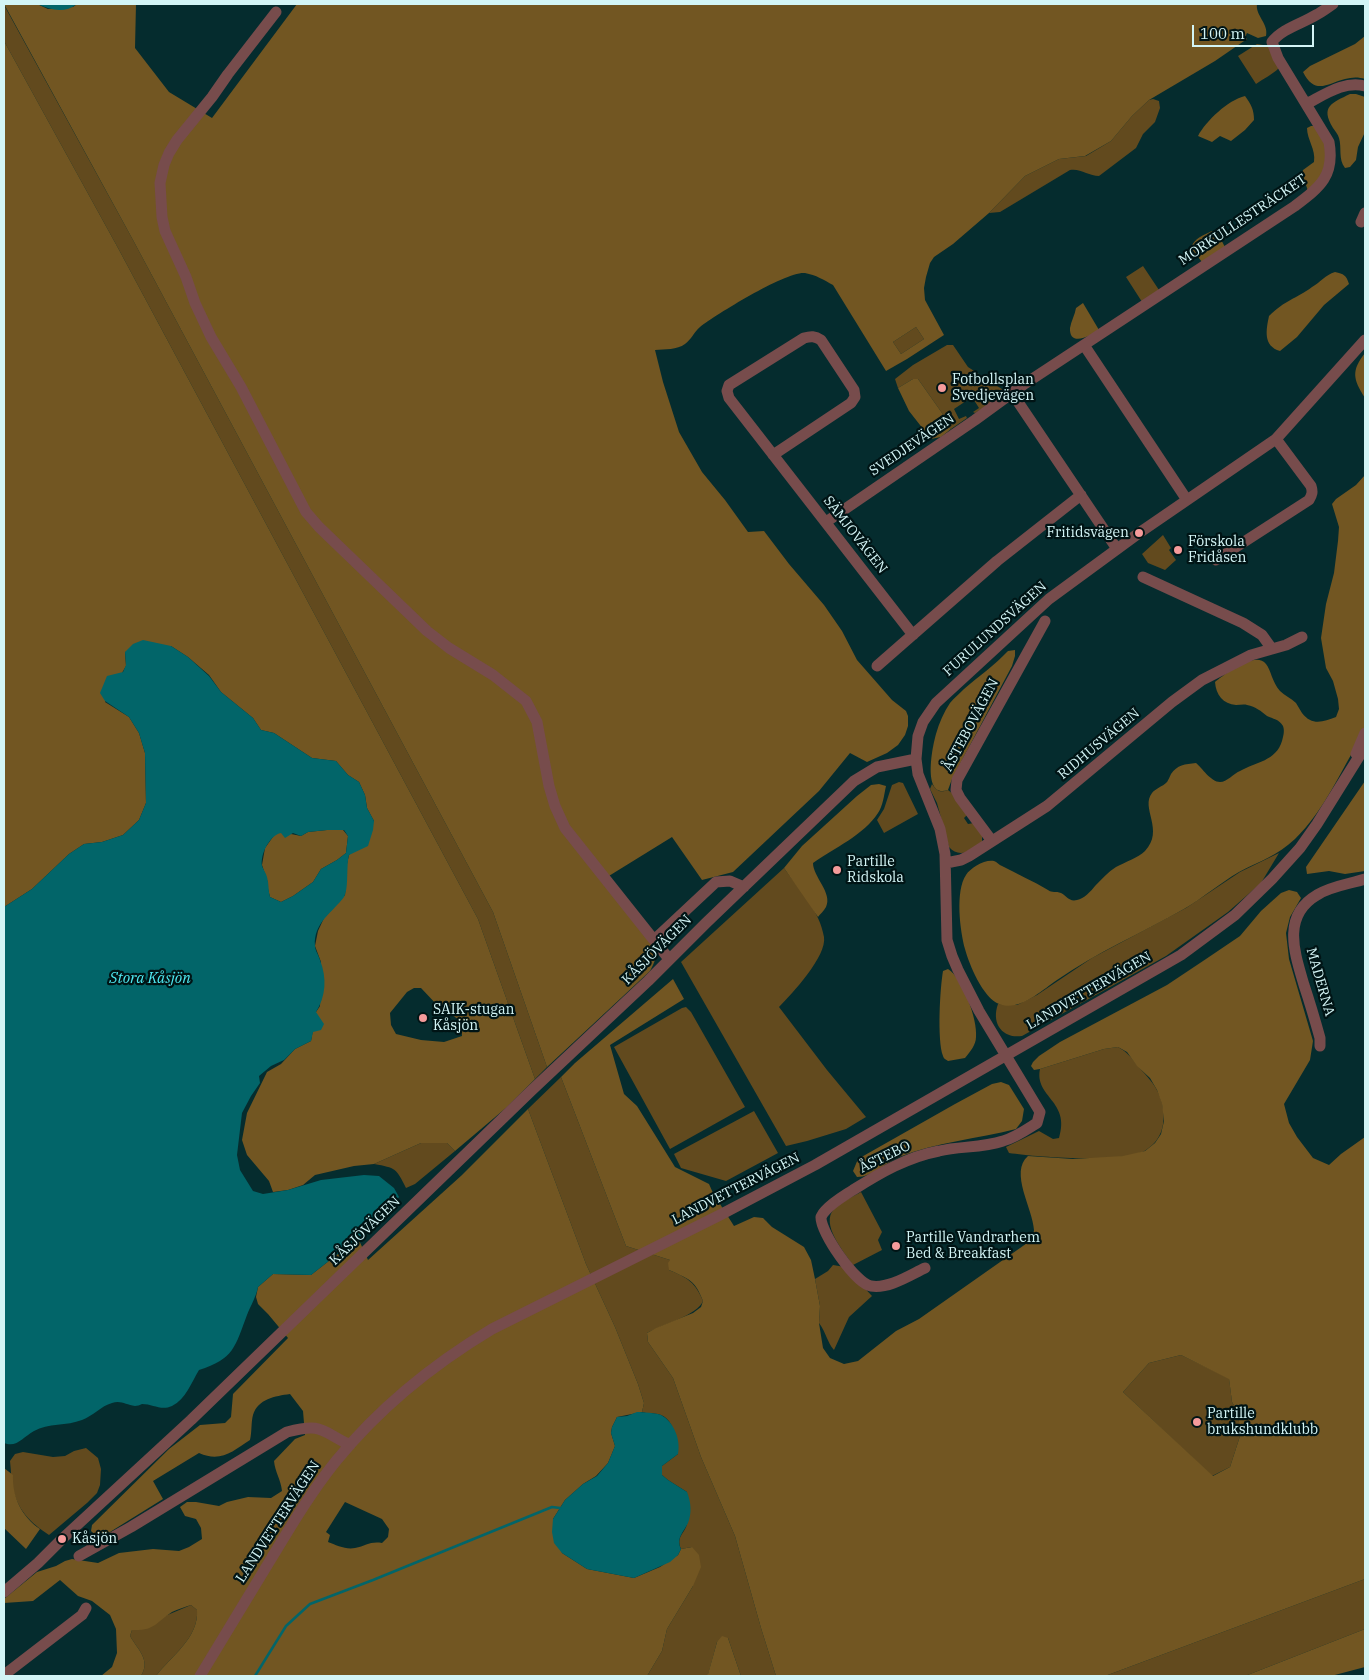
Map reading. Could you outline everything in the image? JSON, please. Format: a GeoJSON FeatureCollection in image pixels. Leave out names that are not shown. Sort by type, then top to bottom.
{"type":"FeatureCollection","features":[{"type":"Feature","properties":{"kind":"street","name":"MORKULLESTRÄCKET"},"geometry":{"type":"LineString","coordinates":[[1012,393],[1171,286],[1295,206],[1320,186],[1330,164],[1331,152],[1329,142],[1278,58],[1272,42],[1282,33],[1333,4]]}},
{"type":"Feature","properties":{"kind":"street"},"geometry":{"type":"LineString","coordinates":[[276,12],[169,153],[160,183],[165,232],[211,337],[241,388],[306,512],[319,528],[427,631],[449,648],[493,675],[526,701],[537,722],[554,806],[565,828],[669,959]]}},
{"type":"Feature","properties":{"kind":"street"},"geometry":{"type":"LineString","coordinates":[[1306,104],[1344,86],[1359,84],[1365,86]]}},
{"type":"Feature","properties":{"kind":"street","name":"SÄMJOVÄGEN"},"geometry":{"type":"LineString","coordinates":[[773,454],[851,403],[855,397],[854,390],[821,340],[817,338],[804,338],[730,385],[728,388],[729,398],[913,635]]}},
{"type":"Feature","properties":{"kind":"street","name":"FURULUNDSVÄGEN"},"geometry":{"type":"LineString","coordinates":[[1007,1056],[979,1011],[952,956],[946,930],[946,862],[940,829],[918,774],[916,759],[918,736],[923,722],[936,703],[1050,599],[1276,439],[1365,340]]}},
{"type":"Feature","properties":{"kind":"street"},"geometry":{"type":"LineString","coordinates":[[1084,345],[1188,500]]}},
{"type":"Feature","properties":{"kind":"street"},"geometry":{"type":"LineString","coordinates":[[1012,393],[1117,550]]}},
{"type":"Feature","properties":{"kind":"street","name":"SVEDJEVÄGEN"},"geometry":{"type":"LineString","coordinates":[[826,522],[1012,393]]}},
{"type":"Feature","properties":{"kind":"street"},"geometry":{"type":"LineString","coordinates":[[1216,560],[1309,500],[1311,496],[1311,486],[1276,439]]}},
{"type":"Feature","properties":{"kind":"street"},"geometry":{"type":"LineString","coordinates":[[877,666],[997,561],[1081,495]]}},
{"type":"Feature","properties":{"kind":"street"},"geometry":{"type":"LineString","coordinates":[[1143,578],[1243,623],[1262,635],[1272,649]]}},
{"type":"Feature","properties":{"kind":"street","name":"ÅSTEBOVÄGEN"},"geometry":{"type":"LineString","coordinates":[[992,841],[960,798],[956,786],[957,780],[1045,621]]}},
{"type":"Feature","properties":{"kind":"street","name":"RIDHUSVÄGEN"},"geometry":{"type":"LineString","coordinates":[[946,862],[961,860],[1048,806],[1190,688],[1250,655],[1286,646],[1302,637]]}},
{"type":"Feature","properties":{"kind":"street","name":"LANDVETTERVÄGEN"},"geometry":{"type":"LineString","coordinates":[[1343,783],[1365,733]]}},
{"type":"Feature","properties":{"kind":"street","name":"LANDVETTERVÄGEN"},"geometry":{"type":"LineString","coordinates":[[200,1676],[311,1495],[350,1445],[382,1410],[404,1390],[442,1360],[492,1328],[720,1215],[801,1172],[1181,955],[1235,915],[1300,848],[1365,747]]}},
{"type":"Feature","properties":{"kind":"street","name":"KÅSJÖVÄGEN"},"geometry":{"type":"LineString","coordinates":[[4,1592],[38,1563],[191,1420],[854,781],[877,767],[916,759]]}},
{"type":"Feature","properties":{"kind":"street","name":"MADERNA"},"geometry":{"type":"LineString","coordinates":[[1320,1046],[1320,1038],[1294,946],[1294,928],[1300,911],[1312,898],[1324,891],[1365,879]]}},
{"type":"Feature","properties":{"kind":"street","name":"KÅSJÖVÄGEN"},"geometry":{"type":"LineString","coordinates":[[654,940],[716,882],[730,881],[744,887]]}},
{"type":"Feature","properties":{"kind":"street","name":"ÅSTEBO"},"geometry":{"type":"LineString","coordinates":[[925,1268],[900,1280],[884,1285],[868,1285],[848,1267],[829,1238],[821,1217],[824,1212],[842,1198],[898,1164],[941,1150],[1005,1141],[1037,1123],[1040,1112],[1007,1056]]}},
{"type":"Feature","properties":{"kind":"street"},"geometry":{"type":"LineString","coordinates":[[79,1556],[132,1527],[287,1432],[317,1427],[350,1445]]}},
{"type":"Feature","properties":{"kind":"street"},"geometry":{"type":"LineString","coordinates":[[4,1674],[82,1615],[86,1608]]}},
{"type":"Feature","properties":{"kind":"shaded area"},"geometry":{"type":"Polygon","coordinates":[[[4,4],[37,4],[48,9],[73,7],[77,4],[136,4],[135,48],[169,92],[212,118],[297,4],[1257,4],[1258,12],[1266,27],[1266,36],[1258,38],[1247,33],[1245,37],[1247,39],[1215,61],[1149,100],[1132,116],[1111,141],[1085,156],[1059,159],[1025,176],[989,213],[953,244],[934,257],[926,277],[924,288],[925,300],[944,335],[886,371],[833,285],[816,276],[805,273],[783,279],[736,304],[700,327],[682,346],[655,350],[679,432],[702,472],[748,532],[764,531],[824,605],[842,631],[857,660],[892,700],[906,711],[908,726],[905,735],[898,745],[887,753],[867,762],[850,753],[819,791],[733,872],[702,880],[672,837],[604,879],[655,947],[654,962],[650,971],[547,1067],[493,912],[133,240],[4,4]],[[916,327],[893,342],[901,354],[924,339],[916,327]]]}},
{"type":"Feature","properties":{"kind":"shaded area"},"geometry":{"type":"Polygon","coordinates":[[[4,5],[133,240],[493,912],[547,1067],[535,1079],[478,919],[118,248],[4,41],[4,5]]]}},
{"type":"Feature","properties":{"kind":"shaded area"},"geometry":{"type":"Polygon","coordinates":[[[1365,36],[1365,79],[1350,78],[1317,86],[1312,84],[1303,72],[1310,66],[1355,44],[1365,36]]]}},
{"type":"Feature","properties":{"kind":"shaded area"},"geometry":{"type":"Polygon","coordinates":[[[4,41],[118,248],[478,919],[535,1079],[507,1107],[455,1151],[447,1143],[421,1143],[374,1164],[354,1166],[315,1175],[303,1185],[273,1192],[269,1181],[247,1155],[242,1140],[247,1113],[267,1072],[281,1064],[295,1049],[311,1041],[316,1012],[320,1006],[321,962],[315,946],[318,931],[324,918],[345,895],[349,855],[374,821],[367,808],[365,795],[359,782],[348,775],[336,761],[312,758],[274,733],[261,730],[253,718],[221,692],[209,675],[188,657],[171,646],[125,652],[126,666],[105,702],[129,717],[139,733],[145,753],[146,803],[139,820],[123,835],[102,842],[84,844],[69,854],[32,889],[4,907],[4,41]],[[414,988],[407,992],[390,1013],[391,1025],[396,1034],[421,1040],[444,1042],[462,1036],[461,1021],[438,1006],[421,988],[414,988]]]}},
{"type":"Feature","properties":{"kind":"shaded area"},"geometry":{"type":"Polygon","coordinates":[[[1257,44],[1269,46],[1279,68],[1256,84],[1238,56],[1257,44]]]}},
{"type":"Feature","properties":{"kind":"shaded area"},"geometry":{"type":"Polygon","coordinates":[[[1350,94],[1365,97],[1365,132],[1358,147],[1356,160],[1350,167],[1345,168],[1341,157],[1339,138],[1329,121],[1328,110],[1333,103],[1350,94]]]}},
{"type":"Feature","properties":{"kind":"shaded area"},"geometry":{"type":"Polygon","coordinates":[[[1245,96],[1252,107],[1254,120],[1245,130],[1231,141],[1220,136],[1212,142],[1198,136],[1206,124],[1218,112],[1238,98],[1245,96]]]}},
{"type":"Feature","properties":{"kind":"shaded area"},"geometry":{"type":"Polygon","coordinates":[[[1149,100],[1159,101],[1160,108],[1155,122],[1143,134],[1136,148],[1099,176],[1070,170],[1000,212],[989,213],[1025,176],[1059,159],[1086,156],[1111,141],[1132,116],[1149,100]]]}},
{"type":"Feature","properties":{"kind":"shaded area"},"geometry":{"type":"Polygon","coordinates":[[[1315,126],[1326,145],[1328,169],[1309,194],[1302,173],[1303,170],[1314,162],[1314,153],[1307,128],[1315,126]]]}},
{"type":"Feature","properties":{"kind":"shaded area"},"geometry":{"type":"Polygon","coordinates":[[[1212,231],[1217,232],[1226,249],[1202,262],[1191,248],[1197,239],[1212,231]]]}},
{"type":"Feature","properties":{"kind":"shaded area"},"geometry":{"type":"Polygon","coordinates":[[[1143,266],[1161,293],[1144,305],[1126,277],[1143,266]]]}},
{"type":"Feature","properties":{"kind":"shaded area"},"geometry":{"type":"Polygon","coordinates":[[[1335,272],[1344,275],[1349,284],[1324,305],[1297,337],[1280,351],[1275,349],[1267,337],[1269,316],[1280,306],[1335,272]]]}},
{"type":"Feature","properties":{"kind":"shaded area"},"geometry":{"type":"Polygon","coordinates":[[[1083,303],[1099,330],[1091,335],[1077,339],[1071,334],[1070,328],[1076,308],[1083,303]]]}},
{"type":"Feature","properties":{"kind":"shaded area"},"geometry":{"type":"Polygon","coordinates":[[[916,327],[924,339],[901,354],[893,342],[916,327]]]}},
{"type":"Feature","properties":{"kind":"shaded area"},"geometry":{"type":"Polygon","coordinates":[[[947,345],[953,345],[968,367],[1008,393],[975,413],[973,412],[979,408],[972,397],[954,409],[959,419],[966,416],[967,418],[951,429],[918,379],[913,379],[898,388],[895,379],[913,365],[947,345]]]}},
{"type":"Feature","properties":{"kind":"shaded area"},"geometry":{"type":"Polygon","coordinates":[[[1365,353],[1365,398],[1355,375],[1357,365],[1365,353]]]}},
{"type":"Feature","properties":{"kind":"shaded area"},"geometry":{"type":"Polygon","coordinates":[[[913,379],[918,379],[951,429],[941,437],[931,439],[909,411],[898,388],[913,379]]]}},
{"type":"Feature","properties":{"kind":"shaded area"},"geometry":{"type":"Polygon","coordinates":[[[1365,475],[1365,725],[1361,737],[1315,816],[1295,839],[1282,850],[1239,872],[1184,909],[1088,960],[1037,995],[1022,1003],[1007,1006],[993,1001],[982,988],[973,971],[965,949],[962,932],[960,891],[966,875],[971,870],[982,863],[994,861],[1050,891],[1061,893],[1070,899],[1080,899],[1113,869],[1135,858],[1145,851],[1151,843],[1153,827],[1149,799],[1154,791],[1167,782],[1176,769],[1196,763],[1213,780],[1223,782],[1237,772],[1270,757],[1279,748],[1282,741],[1284,732],[1280,722],[1253,707],[1227,703],[1217,691],[1215,682],[1247,662],[1261,660],[1266,664],[1280,691],[1296,703],[1302,713],[1310,720],[1318,722],[1336,717],[1339,709],[1338,699],[1333,681],[1326,668],[1321,638],[1326,604],[1334,573],[1338,541],[1339,527],[1332,504],[1356,485],[1365,475]]]}},
{"type":"Feature","properties":{"kind":"shaded area"},"geometry":{"type":"Polygon","coordinates":[[[1163,535],[1171,548],[1169,550],[1176,560],[1165,570],[1148,563],[1142,554],[1163,535]]]}},
{"type":"Feature","properties":{"kind":"shaded area"},"geometry":{"type":"Polygon","coordinates":[[[1015,650],[1012,666],[948,790],[940,791],[935,787],[932,780],[931,760],[936,734],[946,710],[964,689],[1008,651],[1015,650]]]}},
{"type":"Feature","properties":{"kind":"shaded area"},"geometry":{"type":"Polygon","coordinates":[[[1365,781],[1365,871],[1345,874],[1329,871],[1307,874],[1306,867],[1365,781]]]}},
{"type":"Feature","properties":{"kind":"shaded area"},"geometry":{"type":"Polygon","coordinates":[[[899,782],[903,783],[918,814],[884,833],[877,820],[884,809],[892,785],[899,782]]]}},
{"type":"Feature","properties":{"kind":"shaded area"},"geometry":{"type":"Polygon","coordinates":[[[879,784],[886,786],[881,807],[872,821],[857,835],[813,863],[816,874],[827,896],[825,908],[818,917],[784,868],[802,846],[857,796],[871,785],[879,784]]]}},
{"type":"Feature","properties":{"kind":"shaded area"},"geometry":{"type":"Polygon","coordinates":[[[932,784],[939,791],[948,790],[953,794],[967,815],[964,818],[968,824],[974,823],[982,834],[982,844],[970,851],[961,853],[953,851],[949,847],[937,803],[930,789],[932,784]]]}},
{"type":"Feature","properties":{"kind":"shaded area"},"geometry":{"type":"Polygon","coordinates":[[[343,830],[348,836],[346,853],[321,869],[313,882],[293,896],[281,902],[270,897],[262,865],[265,848],[275,834],[281,832],[301,836],[308,832],[343,830]]]}},
{"type":"Feature","properties":{"kind":"shaded area"},"geometry":{"type":"Polygon","coordinates":[[[1279,853],[1261,883],[1228,912],[1166,956],[1022,1036],[1009,1035],[1000,1028],[996,1017],[998,1004],[1017,1005],[1037,995],[1092,958],[1186,908],[1240,872],[1279,853]]]}},
{"type":"Feature","properties":{"kind":"shaded area"},"geometry":{"type":"Polygon","coordinates":[[[784,868],[814,909],[824,937],[820,954],[815,964],[779,1007],[866,1117],[846,1129],[786,1146],[681,962],[784,868]]]}},
{"type":"Feature","properties":{"kind":"shaded area"},"geometry":{"type":"Polygon","coordinates":[[[1289,890],[1297,892],[1301,898],[1290,917],[1286,933],[1289,959],[1313,1041],[1310,1060],[1284,1104],[1289,1123],[1313,1158],[1329,1165],[1365,1137],[1365,1579],[1105,1676],[776,1676],[735,1536],[701,1457],[673,1378],[648,1342],[647,1333],[693,1313],[701,1307],[703,1301],[694,1284],[669,1270],[668,1263],[670,1260],[626,1246],[561,1077],[673,979],[684,999],[610,1045],[624,1094],[637,1106],[675,1167],[709,1184],[734,1226],[754,1217],[763,1218],[772,1227],[804,1247],[811,1260],[815,1279],[820,1306],[819,1323],[823,1348],[830,1358],[844,1364],[858,1361],[896,1331],[919,1319],[1030,1241],[1034,1230],[1033,1221],[1021,1181],[1023,1163],[1028,1156],[1073,1159],[1123,1156],[1145,1151],[1155,1143],[1161,1134],[1164,1121],[1162,1104],[1150,1078],[1137,1066],[1127,1052],[1118,1047],[1104,1049],[1034,1070],[1031,1066],[1033,1062],[1060,1042],[1167,985],[1240,936],[1261,911],[1281,893],[1289,890]],[[1181,1355],[1149,1363],[1123,1392],[1213,1476],[1230,1467],[1241,1433],[1237,1411],[1232,1402],[1229,1379],[1181,1355]]]}},
{"type":"Feature","properties":{"kind":"shaded area"},"geometry":{"type":"Polygon","coordinates":[[[948,969],[959,981],[972,1010],[976,1040],[965,1058],[948,1061],[944,1058],[941,1048],[940,1001],[943,971],[948,969]]]}},
{"type":"Feature","properties":{"kind":"shaded area"},"geometry":{"type":"Polygon","coordinates":[[[686,1007],[691,1012],[745,1107],[670,1149],[614,1047],[686,1007]]]}},
{"type":"Feature","properties":{"kind":"shaded area"},"geometry":{"type":"Polygon","coordinates":[[[1118,1047],[1129,1055],[1149,1078],[1160,1097],[1164,1117],[1162,1130],[1152,1146],[1135,1154],[1100,1158],[1058,1158],[1009,1153],[1006,1147],[1039,1131],[1053,1139],[1059,1138],[1060,1116],[1057,1107],[1042,1086],[1040,1069],[1104,1049],[1118,1047]]]}},
{"type":"Feature","properties":{"kind":"shaded area"},"geometry":{"type":"Polygon","coordinates":[[[561,1077],[626,1246],[670,1260],[669,1270],[690,1281],[697,1289],[703,1301],[700,1306],[687,1315],[647,1333],[648,1342],[673,1378],[701,1457],[735,1536],[776,1676],[741,1676],[728,1638],[717,1642],[708,1675],[706,1676],[647,1676],[662,1651],[667,1629],[693,1586],[692,1547],[681,1549],[679,1541],[688,1521],[687,1492],[662,1475],[662,1466],[678,1454],[674,1430],[664,1416],[642,1412],[644,1403],[638,1384],[615,1327],[586,1264],[528,1109],[561,1077]]]}},
{"type":"Feature","properties":{"kind":"shaded area"},"geometry":{"type":"Polygon","coordinates":[[[1001,1082],[1009,1085],[1024,1109],[1022,1121],[1016,1129],[913,1152],[899,1157],[868,1175],[857,1177],[853,1171],[858,1159],[992,1084],[1001,1082]]]}},
{"type":"Feature","properties":{"kind":"shaded area"},"geometry":{"type":"Polygon","coordinates":[[[528,1109],[586,1264],[615,1327],[644,1403],[642,1412],[617,1417],[611,1433],[615,1446],[608,1463],[596,1476],[583,1484],[565,1500],[553,1519],[562,1553],[587,1569],[634,1578],[660,1567],[678,1555],[681,1549],[692,1547],[699,1555],[701,1567],[693,1586],[667,1629],[662,1651],[647,1676],[156,1676],[183,1646],[194,1629],[197,1610],[191,1605],[172,1612],[150,1628],[132,1630],[130,1636],[140,1651],[145,1665],[141,1676],[101,1676],[112,1667],[117,1653],[116,1629],[110,1615],[92,1601],[78,1596],[60,1580],[33,1601],[4,1603],[4,1599],[37,1572],[65,1561],[72,1559],[98,1563],[119,1553],[153,1549],[179,1551],[189,1547],[202,1539],[201,1528],[196,1519],[185,1516],[180,1507],[187,1502],[219,1506],[248,1497],[271,1498],[282,1491],[274,1461],[295,1439],[305,1435],[303,1411],[290,1394],[273,1397],[259,1405],[253,1415],[250,1440],[232,1452],[220,1456],[207,1456],[199,1453],[153,1481],[163,1499],[110,1532],[95,1535],[91,1531],[92,1525],[169,1449],[200,1425],[225,1423],[231,1417],[233,1394],[288,1338],[258,1304],[256,1297],[258,1287],[273,1274],[311,1275],[358,1238],[368,1260],[462,1175],[528,1109]],[[345,1502],[326,1532],[330,1535],[328,1542],[348,1548],[371,1543],[382,1543],[388,1537],[389,1529],[382,1519],[345,1502]]]}},
{"type":"Feature","properties":{"kind":"shaded area"},"geometry":{"type":"Polygon","coordinates":[[[754,1111],[778,1153],[726,1181],[681,1168],[674,1154],[754,1111]]]}},
{"type":"Feature","properties":{"kind":"shaded area"},"geometry":{"type":"Polygon","coordinates":[[[421,1143],[447,1143],[455,1151],[415,1184],[406,1188],[400,1176],[394,1170],[374,1164],[421,1143]]]}},
{"type":"Feature","properties":{"kind":"shaded area"},"geometry":{"type":"Polygon","coordinates":[[[861,1192],[882,1232],[878,1240],[882,1250],[853,1265],[839,1246],[831,1230],[830,1215],[840,1204],[861,1192]]]}},
{"type":"Feature","properties":{"kind":"shaded area"},"geometry":{"type":"Polygon","coordinates":[[[833,1265],[845,1267],[872,1296],[849,1317],[834,1350],[819,1323],[820,1306],[815,1279],[828,1271],[833,1265]]]}},
{"type":"Feature","properties":{"kind":"shaded area","name":"Partille brukshundklubb"},"geometry":{"type":"Polygon","coordinates":[[[1181,1355],[1229,1378],[1232,1402],[1237,1411],[1241,1433],[1230,1467],[1212,1476],[1123,1392],[1149,1363],[1181,1355]]]}},
{"type":"Feature","properties":{"kind":"shaded area"},"geometry":{"type":"Polygon","coordinates":[[[86,1448],[98,1458],[101,1469],[100,1485],[97,1493],[49,1535],[26,1516],[18,1504],[11,1479],[10,1461],[15,1454],[23,1452],[53,1457],[65,1456],[86,1448]]]}},
{"type":"Feature","properties":{"kind":"shaded area"},"geometry":{"type":"Polygon","coordinates":[[[4,1468],[13,1475],[14,1491],[19,1506],[28,1519],[40,1529],[26,1549],[4,1528],[4,1468]]]}},
{"type":"Feature","properties":{"kind":"shaded area"},"geometry":{"type":"Polygon","coordinates":[[[1365,1579],[1365,1629],[1245,1676],[1105,1676],[1365,1579]]]}},
{"type":"Feature","properties":{"kind":"shaded area"},"geometry":{"type":"Polygon","coordinates":[[[191,1605],[197,1610],[194,1629],[189,1638],[156,1676],[141,1676],[145,1665],[140,1651],[130,1636],[132,1630],[191,1605]]]}},
{"type":"Feature","properties":{"kind":"shaded area"},"geometry":{"type":"Polygon","coordinates":[[[1365,1629],[1365,1667],[1331,1676],[1245,1676],[1365,1629]]]}},
{"type":"Feature","properties":{"kind":"shaded area"},"geometry":{"type":"Polygon","coordinates":[[[722,1636],[728,1638],[741,1676],[706,1676],[717,1642],[722,1636]]]}},
{"type":"Feature","properties":{"kind":"water"},"geometry":{"type":"Polygon","coordinates":[[[37,4],[77,4],[67,9],[57,10],[37,4]]]}},
{"type":"Feature","properties":{"kind":"water","name":"Stora Kåsjön"},"geometry":{"type":"Polygon","coordinates":[[[143,640],[171,646],[188,657],[209,676],[221,692],[253,718],[261,730],[274,733],[312,758],[336,761],[348,775],[359,782],[365,795],[367,808],[374,821],[373,830],[368,846],[349,855],[346,893],[320,924],[315,938],[315,948],[324,973],[324,993],[316,1012],[324,1024],[321,1030],[313,1032],[311,1041],[295,1049],[284,1060],[271,1066],[259,1076],[260,1083],[242,1113],[237,1155],[240,1170],[253,1191],[263,1194],[288,1190],[321,1180],[364,1175],[379,1176],[394,1188],[399,1197],[358,1238],[311,1275],[273,1274],[258,1287],[232,1350],[220,1361],[199,1370],[188,1390],[177,1403],[161,1408],[146,1404],[135,1406],[115,1402],[104,1406],[82,1420],[39,1428],[20,1441],[9,1444],[4,1443],[4,907],[32,889],[69,854],[84,844],[102,842],[123,835],[139,820],[146,803],[145,753],[139,733],[129,717],[105,701],[100,693],[107,676],[123,672],[126,665],[125,652],[133,644],[143,640]],[[344,830],[308,832],[301,836],[293,833],[285,838],[281,833],[273,837],[264,851],[262,861],[262,866],[268,880],[270,897],[281,902],[293,896],[313,882],[321,869],[346,853],[348,836],[344,830]]]}},
{"type":"Feature","properties":{"kind":"water"},"geometry":{"type":"Polygon","coordinates":[[[637,1412],[661,1415],[670,1422],[676,1432],[678,1454],[662,1466],[662,1475],[687,1492],[690,1511],[688,1523],[679,1542],[681,1549],[678,1555],[670,1562],[634,1578],[587,1569],[562,1553],[554,1543],[552,1532],[553,1519],[565,1500],[583,1484],[597,1476],[608,1463],[615,1446],[611,1433],[617,1417],[637,1412]]]}},
{"type":"Feature","properties":{"kind":"waterway"},"geometry":{"type":"LineString","coordinates":[[255,1676],[286,1626],[310,1604],[552,1507],[560,1508]]}},
{"type":"Feature","properties":{"kind":"place","name":"Fotbollsplan Svedjevägen"},"geometry":{"type":"Point","coordinates":[942,388]}},
{"type":"Feature","properties":{"kind":"place","name":"Fritidsvägen"},"geometry":{"type":"Point","coordinates":[1139,533]}},
{"type":"Feature","properties":{"kind":"place","name":"Förskola Fridåsen"},"geometry":{"type":"Point","coordinates":[1178,550]}},
{"type":"Feature","properties":{"kind":"place","name":"Partille Ridskola"},"geometry":{"type":"Point","coordinates":[837,870]}},
{"type":"Feature","properties":{"kind":"place","name":"SAIK-stugan Kåsjön"},"geometry":{"type":"Point","coordinates":[423,1018]}},
{"type":"Feature","properties":{"kind":"place","name":"Partille Vandrarhem Bed & Breakfast"},"geometry":{"type":"Point","coordinates":[896,1246]}},
{"type":"Feature","properties":{"kind":"place","name":"Partille brukshundklubb"},"geometry":{"type":"Point","coordinates":[1197,1422]}},
{"type":"Feature","properties":{"kind":"place","name":"Kåsjön"},"geometry":{"type":"Point","coordinates":[62,1539]}}]}
